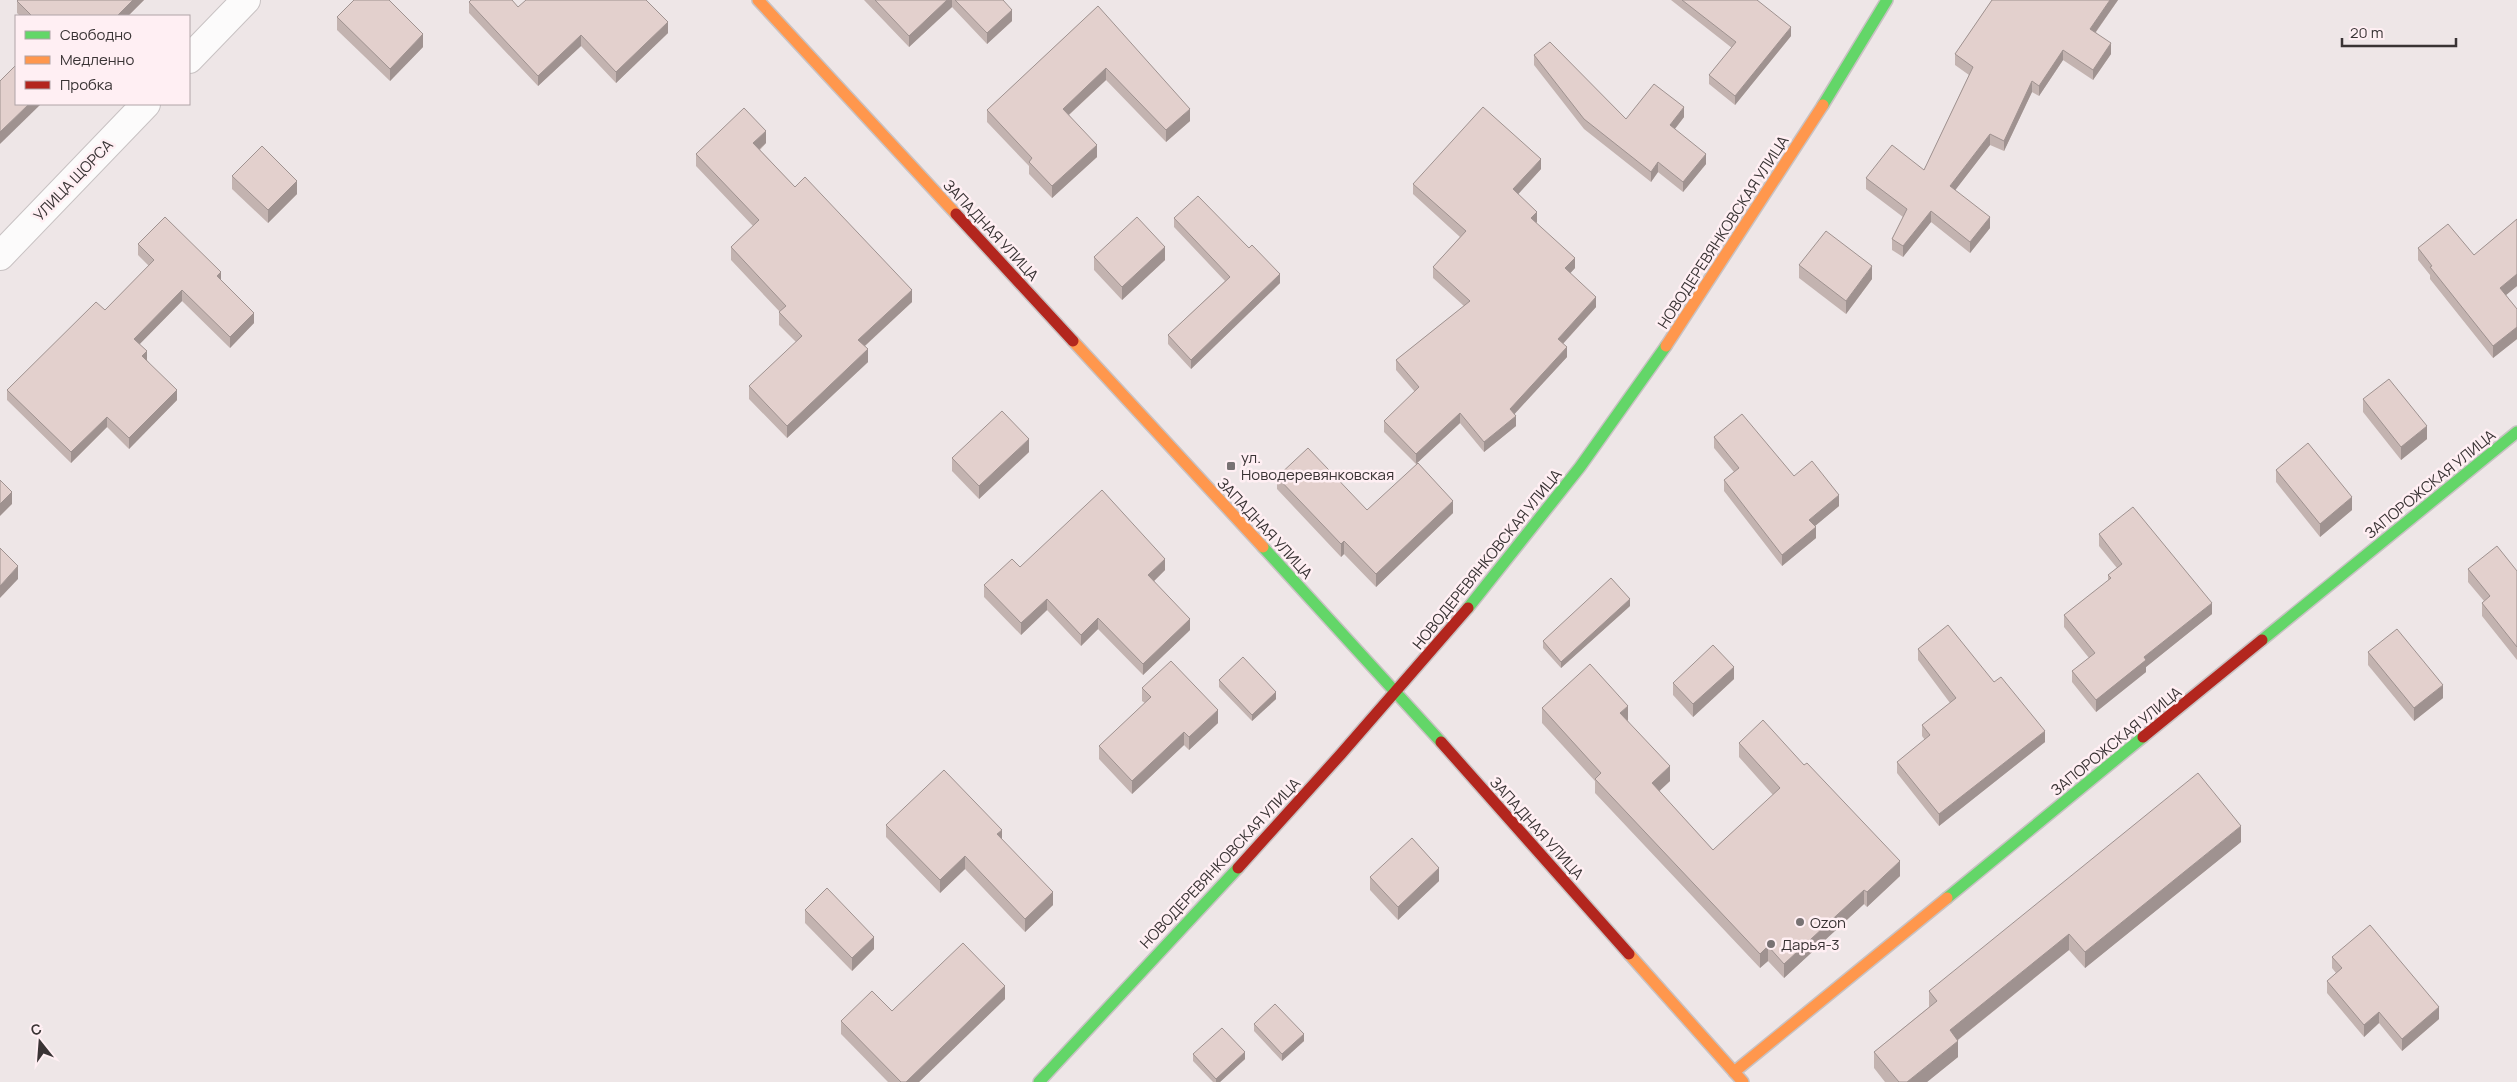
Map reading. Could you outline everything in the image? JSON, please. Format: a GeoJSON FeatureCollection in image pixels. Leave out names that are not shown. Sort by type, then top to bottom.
{"type":"FeatureCollection","features":[{"type":"Feature","properties":{"kind":"street"},"geometry":{"type":"LineString","coordinates":[[190,58],[246,0]]}},
{"type":"Feature","properties":{"kind":"street","name":"ЗАПАДНАЯ УЛИЦА"},"geometry":{"type":"LineString","coordinates":[[758,0],[1397,692],[1743,1082]]}},
{"type":"Feature","properties":{"kind":"street","name":"НОВОДЕРЕВЯНКОВСКАЯ УЛИЦА"},"geometry":{"type":"LineString","coordinates":[[1039,1082],[1397,692],[1515,552],[1588,459],[1686,318],[1851,61],[1887,0]]}},
{"type":"Feature","properties":{"kind":"street","name":"УЛИЦА ЩОРСА"},"geometry":{"type":"LineString","coordinates":[[0,256],[145,105]]}},
{"type":"Feature","properties":{"kind":"street","name":"ЗАПОРОЖСКАЯ УЛИЦА"},"geometry":{"type":"LineString","coordinates":[[1734,1072],[2517,432]]}},
{"type":"Feature","properties":{"kind":"building"},"geometry":{"type":"Polygon","coordinates":[[[133,0],[118,15],[31,15],[17,1],[133,0]]]}},
{"type":"Feature","properties":{"kind":"building"},"geometry":{"type":"Polygon","coordinates":[[[354,0],[389,0],[423,34],[390,69],[337,17],[354,0]]]}},
{"type":"Feature","properties":{"kind":"building"},"geometry":{"type":"Polygon","coordinates":[[[471,0],[512,0],[518,7],[526,0],[646,0],[668,22],[616,72],[581,35],[538,76],[469,2],[471,0]]]}},
{"type":"Feature","properties":{"kind":"building"},"geometry":{"type":"Polygon","coordinates":[[[875,0],[947,0],[909,36],[875,0]]]}},
{"type":"Feature","properties":{"kind":"building"},"geometry":{"type":"Polygon","coordinates":[[[955,0],[1003,0],[1012,10],[987,33],[955,0]]]}},
{"type":"Feature","properties":{"kind":"building"},"geometry":{"type":"Polygon","coordinates":[[[1682,0],[1757,0],[1791,27],[1735,96],[1709,75],[1736,42],[1682,0]]]}},
{"type":"Feature","properties":{"kind":"building"},"geometry":{"type":"Polygon","coordinates":[[[1992,0],[2110,0],[2090,29],[2111,43],[2093,70],[2063,50],[2039,86],[2032,81],[2004,141],[1990,134],[1950,186],[1990,217],[1970,242],[1931,211],[1903,246],[1892,239],[1907,209],[1866,178],[1892,145],[1924,170],[1973,67],[1955,54],[1992,0]]]}},
{"type":"Feature","properties":{"kind":"building"},"geometry":{"type":"Polygon","coordinates":[[[1098,6],[1190,109],[1166,130],[1106,68],[1063,109],[1097,145],[1052,186],[1029,162],[1032,158],[987,110],[1098,6]]]}},
{"type":"Feature","properties":{"kind":"building"},"geometry":{"type":"Polygon","coordinates":[[[1550,42],[1626,119],[1654,84],[1684,107],[1670,125],[1706,154],[1683,182],[1658,162],[1651,172],[1584,119],[1534,55],[1550,42]]]}},
{"type":"Feature","properties":{"kind":"building"},"geometry":{"type":"Polygon","coordinates":[[[15,66],[15,105],[28,105],[0,132],[0,81],[15,66]]]}},
{"type":"Feature","properties":{"kind":"building"},"geometry":{"type":"Polygon","coordinates":[[[1483,107],[1541,159],[1513,189],[1537,212],[1531,218],[1575,258],[1565,268],[1596,297],[1558,339],[1567,347],[1510,409],[1516,416],[1484,442],[1460,413],[1416,454],[1384,421],[1419,387],[1396,360],[1470,301],[1433,267],[1466,231],[1413,184],[1483,107]]]}},
{"type":"Feature","properties":{"kind":"building"},"geometry":{"type":"Polygon","coordinates":[[[744,108],[766,131],[753,143],[795,187],[805,177],[912,290],[858,340],[868,349],[787,426],[749,386],[802,336],[779,312],[786,306],[731,247],[759,220],[696,154],[744,108]]]}},
{"type":"Feature","properties":{"kind":"building"},"geometry":{"type":"Polygon","coordinates":[[[262,146],[297,181],[268,210],[232,176],[262,146]]]}},
{"type":"Feature","properties":{"kind":"building"},"geometry":{"type":"Polygon","coordinates":[[[1198,196],[1249,248],[1252,245],[1280,274],[1191,360],[1168,335],[1230,277],[1174,218],[1198,196]]]}},
{"type":"Feature","properties":{"kind":"building"},"geometry":{"type":"Polygon","coordinates":[[[165,217],[221,272],[217,276],[254,313],[230,337],[182,290],[134,339],[147,351],[142,356],[177,390],[129,438],[107,417],[71,452],[7,390],[96,302],[105,310],[154,260],[138,244],[165,217]]]}},
{"type":"Feature","properties":{"kind":"building"},"geometry":{"type":"Polygon","coordinates":[[[1137,217],[1165,247],[1122,287],[1094,257],[1137,217]]]}},
{"type":"Feature","properties":{"kind":"building"},"geometry":{"type":"Polygon","coordinates":[[[2517,219],[2517,274],[2500,288],[2517,309],[2517,327],[2493,346],[2430,267],[2432,266],[2418,248],[2448,224],[2474,255],[2517,219]]]}},
{"type":"Feature","properties":{"kind":"building"},"geometry":{"type":"Polygon","coordinates":[[[1826,231],[1872,266],[1846,301],[1799,265],[1826,231]]]}},
{"type":"Feature","properties":{"kind":"building"},"geometry":{"type":"Polygon","coordinates":[[[2389,379],[2427,426],[2401,447],[2363,399],[2389,379]]]}},
{"type":"Feature","properties":{"kind":"building"},"geometry":{"type":"Polygon","coordinates":[[[1002,411],[1029,439],[979,486],[952,458],[1002,411]]]}},
{"type":"Feature","properties":{"kind":"building"},"geometry":{"type":"Polygon","coordinates":[[[1742,414],[1794,476],[1812,461],[1839,495],[1809,520],[1816,527],[1782,555],[1724,480],[1739,468],[1714,437],[1742,414]]]}},
{"type":"Feature","properties":{"kind":"building"},"geometry":{"type":"Polygon","coordinates":[[[2308,443],[2352,497],[2320,524],[2276,470],[2308,443]]]}},
{"type":"Feature","properties":{"kind":"building"},"geometry":{"type":"Polygon","coordinates":[[[1308,448],[1367,510],[1418,463],[1453,501],[1376,574],[1344,541],[1341,544],[1277,477],[1308,448]]]}},
{"type":"Feature","properties":{"kind":"building"},"geometry":{"type":"Polygon","coordinates":[[[0,480],[12,492],[0,504],[0,480]]]}},
{"type":"Feature","properties":{"kind":"building"},"geometry":{"type":"Polygon","coordinates":[[[1102,490],[1165,559],[1148,575],[1190,619],[1143,664],[1098,618],[1081,635],[1047,599],[1021,623],[984,585],[1012,559],[1020,567],[1102,490]]]}},
{"type":"Feature","properties":{"kind":"building"},"geometry":{"type":"Polygon","coordinates":[[[2133,507],[2212,603],[2144,657],[2146,660],[2096,700],[2072,671],[2095,653],[2064,615],[2111,578],[2108,575],[2122,564],[2099,534],[2133,507]]]}},
{"type":"Feature","properties":{"kind":"building"},"geometry":{"type":"Polygon","coordinates":[[[2497,546],[2517,571],[2517,647],[2482,603],[2490,596],[2468,569],[2497,546]]]}},
{"type":"Feature","properties":{"kind":"building"},"geometry":{"type":"Polygon","coordinates":[[[0,548],[18,566],[0,586],[0,548]]]}},
{"type":"Feature","properties":{"kind":"building"},"geometry":{"type":"Polygon","coordinates":[[[1611,578],[1630,599],[1561,662],[1543,641],[1611,578]]]}},
{"type":"Feature","properties":{"kind":"building"},"geometry":{"type":"Polygon","coordinates":[[[1948,625],[1994,682],[2001,677],[2045,731],[1939,814],[1897,762],[1930,735],[1922,725],[1956,698],[1918,649],[1948,625]]]}},
{"type":"Feature","properties":{"kind":"building"},"geometry":{"type":"Polygon","coordinates":[[[2397,629],[2443,685],[2414,708],[2368,652],[2397,629]]]}},
{"type":"Feature","properties":{"kind":"building"},"geometry":{"type":"Polygon","coordinates":[[[1713,645],[1734,667],[1693,704],[1673,683],[1713,645]]]}},
{"type":"Feature","properties":{"kind":"building"},"geometry":{"type":"Polygon","coordinates":[[[1243,657],[1276,692],[1252,715],[1219,680],[1243,657]]]}},
{"type":"Feature","properties":{"kind":"building"},"geometry":{"type":"Polygon","coordinates":[[[1171,661],[1218,710],[1189,737],[1184,732],[1132,781],[1099,746],[1151,697],[1142,688],[1171,661]]]}},
{"type":"Feature","properties":{"kind":"building"},"geometry":{"type":"Polygon","coordinates":[[[1590,664],[1628,706],[1620,713],[1670,766],[1652,783],[1713,850],[1780,788],[1739,743],[1763,720],[1804,765],[1807,763],[1900,861],[1867,892],[1864,890],[1784,964],[1768,946],[1760,954],[1595,779],[1601,773],[1542,708],[1590,664]]]}},
{"type":"Feature","properties":{"kind":"building"},"geometry":{"type":"Polygon","coordinates":[[[944,770],[1002,830],[997,834],[1053,892],[1025,919],[965,856],[940,880],[886,825],[944,770]]]}},
{"type":"Feature","properties":{"kind":"building"},"geometry":{"type":"Polygon","coordinates":[[[2198,773],[2241,826],[2085,952],[2069,934],[1950,1030],[1958,1041],[1907,1082],[1899,1082],[1874,1052],[1937,1001],[1929,991],[2198,773]]]}},
{"type":"Feature","properties":{"kind":"building"},"geometry":{"type":"Polygon","coordinates":[[[1412,838],[1439,868],[1398,907],[1370,877],[1412,838]]]}},
{"type":"Feature","properties":{"kind":"building"},"geometry":{"type":"Polygon","coordinates":[[[827,888],[874,937],[852,958],[805,910],[827,888]]]}},
{"type":"Feature","properties":{"kind":"building"},"geometry":{"type":"Polygon","coordinates":[[[2370,925],[2439,1007],[2402,1039],[2379,1012],[2364,1025],[2327,981],[2342,968],[2332,957],[2370,925]]]}},
{"type":"Feature","properties":{"kind":"building"},"geometry":{"type":"Polygon","coordinates":[[[963,943],[1005,986],[906,1082],[901,1082],[841,1021],[872,991],[892,1011],[963,943]]]}},
{"type":"Feature","properties":{"kind":"building"},"geometry":{"type":"Polygon","coordinates":[[[1275,1004],[1304,1034],[1282,1054],[1254,1024],[1275,1004]]]}},
{"type":"Feature","properties":{"kind":"building"},"geometry":{"type":"Polygon","coordinates":[[[1222,1028],[1245,1052],[1216,1079],[1193,1054],[1222,1028]]]}},
{"type":"Feature","properties":{"kind":"traffic: fast"},"geometry":{"type":"LineString","coordinates":[[1823,105],[1887,0]]}},
{"type":"Feature","properties":{"kind":"traffic: fast"},"geometry":{"type":"LineString","coordinates":[[1468,608],[1580,467],[1666,346]]}},
{"type":"Feature","properties":{"kind":"traffic: fast"},"geometry":{"type":"LineString","coordinates":[[2262,640],[2517,432]]}},
{"type":"Feature","properties":{"kind":"traffic: fast"},"geometry":{"type":"LineString","coordinates":[[1263,547],[1441,742]]}},
{"type":"Feature","properties":{"kind":"traffic: fast"},"geometry":{"type":"LineString","coordinates":[[1947,898],[2143,737]]}},
{"type":"Feature","properties":{"kind":"traffic: fast"},"geometry":{"type":"LineString","coordinates":[[1039,1082],[1238,868]]}},
{"type":"Feature","properties":{"kind":"traffic: slow"},"geometry":{"type":"LineString","coordinates":[[758,0],[956,214]]}},
{"type":"Feature","properties":{"kind":"traffic: slow"},"geometry":{"type":"LineString","coordinates":[[1666,346],[1823,105]]}},
{"type":"Feature","properties":{"kind":"traffic: slow"},"geometry":{"type":"LineString","coordinates":[[1073,341],[1263,547]]}},
{"type":"Feature","properties":{"kind":"traffic: slow"},"geometry":{"type":"LineString","coordinates":[[1734,1072],[1947,898]]}},
{"type":"Feature","properties":{"kind":"traffic: slow"},"geometry":{"type":"LineString","coordinates":[[1629,954],[1743,1082]]}},
{"type":"Feature","properties":{"kind":"traffic: jam"},"geometry":{"type":"LineString","coordinates":[[956,214],[1073,341]]}},
{"type":"Feature","properties":{"kind":"traffic: jam"},"geometry":{"type":"LineString","coordinates":[[1238,868],[1341,754],[1468,608]]}},
{"type":"Feature","properties":{"kind":"traffic: jam"},"geometry":{"type":"LineString","coordinates":[[2143,737],[2262,640]]}},
{"type":"Feature","properties":{"kind":"traffic: jam"},"geometry":{"type":"LineString","coordinates":[[1441,742],[1629,954]]}},
{"type":"Feature","properties":{"kind":"place","name":"ул. Новодеревянковская"},"geometry":{"type":"Point","coordinates":[1231,466]}},
{"type":"Feature","properties":{"kind":"place","name":"Ozon"},"geometry":{"type":"Point","coordinates":[1800,922]}},
{"type":"Feature","properties":{"kind":"place","name":"Дарья-3"},"geometry":{"type":"Point","coordinates":[1771,944]}}]}
